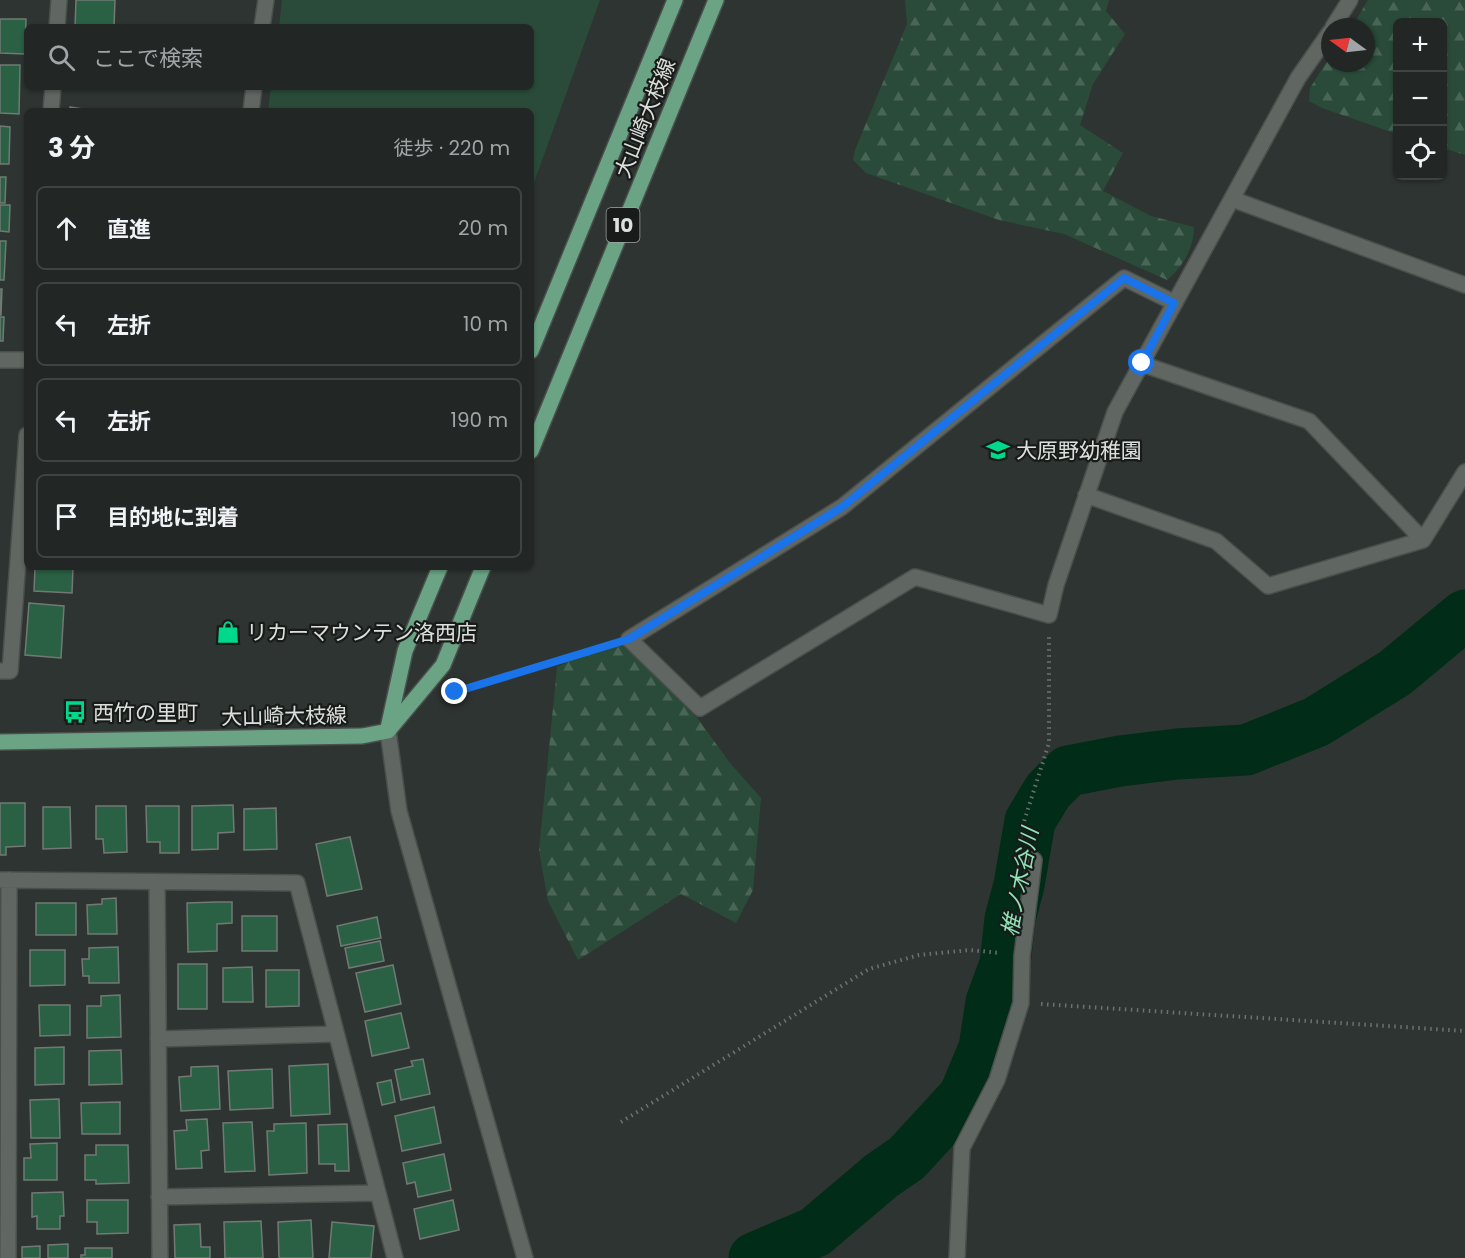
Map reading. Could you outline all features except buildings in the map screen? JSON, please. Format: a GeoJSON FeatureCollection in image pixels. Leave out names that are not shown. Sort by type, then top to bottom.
{"type":"FeatureCollection","features":[{"type":"Feature","properties":{"kind":"main road","name":"大山崎大枝線"},"geometry":{"type":"LineString","coordinates":[[534,344],[675,0]]}},
{"type":"Feature","properties":{"kind":"main road","name":"大山崎大枝線"},"geometry":{"type":"LineString","coordinates":[[534,444],[716,0]]}},
{"type":"Feature","properties":{"kind":"main road"},"geometry":{"type":"LineString","coordinates":[[388,731],[405,651],[439,570]]}},
{"type":"Feature","properties":{"kind":"main road"},"geometry":{"type":"LineString","coordinates":[[388,731],[443,665],[482,570]]}},
{"type":"Feature","properties":{"kind":"main road","name":"大山崎大枝線"},"geometry":{"type":"LineString","coordinates":[[0,742],[362,736],[388,731]]}},
{"type":"Feature","properties":{"kind":"street"},"geometry":{"type":"LineString","coordinates":[[57,24],[59,0]]}},
{"type":"Feature","properties":{"kind":"street"},"geometry":{"type":"LineString","coordinates":[[262,24],[266,0]]}},
{"type":"Feature","properties":{"kind":"street"},"geometry":{"type":"LineString","coordinates":[[1339,18],[1350,0]]}},
{"type":"Feature","properties":{"kind":"street"},"geometry":{"type":"LineString","coordinates":[[1174,303],[1124,278],[842,507],[629,639],[700,708],[915,577],[1049,615],[1056,585],[1115,412],[1298,78],[1321,45]]}},
{"type":"Feature","properties":{"kind":"street"},"geometry":{"type":"LineString","coordinates":[[51,108],[53,90]]}},
{"type":"Feature","properties":{"kind":"street"},"geometry":{"type":"LineString","coordinates":[[251,108],[254,90]]}},
{"type":"Feature","properties":{"kind":"street"},"geometry":{"type":"LineString","coordinates":[[1232,199],[1465,285]]}},
{"type":"Feature","properties":{"kind":"street"},"geometry":{"type":"LineString","coordinates":[[0,360],[24,360]]}},
{"type":"Feature","properties":{"kind":"street"},"geometry":{"type":"LineString","coordinates":[[1142,363],[1309,421],[1423,540]]}},
{"type":"Feature","properties":{"kind":"street"},"geometry":{"type":"LineString","coordinates":[[1086,495],[1216,542],[1268,586],[1423,540],[1465,472]]}},
{"type":"Feature","properties":{"kind":"street"},"geometry":{"type":"LineString","coordinates":[[0,670],[10,670],[24,476]]}},
{"type":"Feature","properties":{"kind":"street"},"geometry":{"type":"LineString","coordinates":[[388,731],[399,811],[525,1258]]}},
{"type":"Feature","properties":{"kind":"street"},"geometry":{"type":"LineString","coordinates":[[957,1258],[962,1148],[997,1080],[1021,1003],[1022,956],[1034,860]]}},
{"type":"Feature","properties":{"kind":"street"},"geometry":{"type":"LineString","coordinates":[[8,1258],[5,880],[297,883],[395,1258]]}},
{"type":"Feature","properties":{"kind":"street"},"geometry":{"type":"LineString","coordinates":[[157,882],[160,1258]]}},
{"type":"Feature","properties":{"kind":"street"},"geometry":{"type":"LineString","coordinates":[[158,1039],[336,1034]]}},
{"type":"Feature","properties":{"kind":"street"},"geometry":{"type":"LineString","coordinates":[[159,1197],[378,1193]]}},
{"type":"Feature","properties":{"kind":"path"},"geometry":{"type":"LineString","coordinates":[[1034,860],[1020,834],[1049,743],[1049,615]]}},
{"type":"Feature","properties":{"kind":"path"},"geometry":{"type":"LineString","coordinates":[[455,692],[629,639]]}},
{"type":"Feature","properties":{"kind":"path"},"geometry":{"type":"LineString","coordinates":[[621,1122],[869,969],[920,955],[970,950],[1022,956]]}},
{"type":"Feature","properties":{"kind":"path"},"geometry":{"type":"LineString","coordinates":[[1021,1003],[1465,1031]]}},
{"type":"Feature","properties":{"kind":"green space"},"geometry":{"type":"Polygon","coordinates":[[[282,0],[600,0],[534,183],[534,108],[268,108],[271,90],[534,90],[534,24],[279,24],[282,0]]]}},
{"type":"Feature","properties":{"kind":"green space"},"geometry":{"type":"Polygon","coordinates":[[[905,0],[1109,0],[1106,11],[1125,34],[1093,84],[1080,125],[1123,153],[1103,191],[1151,216],[1194,227],[1190,249],[1183,263],[1173,275],[1167,280],[1064,234],[999,220],[866,173],[853,160],[855,150],[907,24],[905,0]]]}},
{"type":"Feature","properties":{"kind":"green space"},"geometry":{"type":"Polygon","coordinates":[[[1368,0],[1465,0],[1465,155],[1447,149],[1447,18],[1393,18],[1393,133],[1322,108],[1309,101],[1310,88],[1321,71],[1375,72],[1375,18],[1357,18],[1368,0]]]}},
{"type":"Feature","properties":{"kind":"green space"},"geometry":{"type":"Polygon","coordinates":[[[623,643],[698,719],[730,763],[761,798],[753,890],[736,923],[681,894],[578,960],[548,901],[539,850],[557,667],[589,651],[623,643]]]}},
{"type":"Feature","properties":{"kind":"waterway","name":"椎ノ木谷川"},"geometry":{"type":"LineString","coordinates":[[754,1258],[815,1232],[881,1176],[907,1158],[964,1096],[984,1048],[991,1002],[1005,964],[1010,919],[1019,885],[1030,821],[1048,791],[1068,771],[1120,761],[1177,754],[1246,750],[1316,722],[1395,673],[1465,615]]}},
{"type":"Feature","properties":{"kind":"place","name":"大原野幼稚園"},"geometry":{"type":"Point","coordinates":[998,450]}},
{"type":"Feature","properties":{"kind":"place","name":"リカーマウンテン洛西店"},"geometry":{"type":"Point","coordinates":[228,632]}},
{"type":"Feature","properties":{"kind":"place","name":"西竹の里町"},"geometry":{"type":"Point","coordinates":[75,712]}},
{"type":"Feature","properties":{"kind":"route"},"geometry":{"type":"LineString","coordinates":[[455,692],[629,639],[842,507],[1124,278],[1174,303],[1142,363]]}}]}
